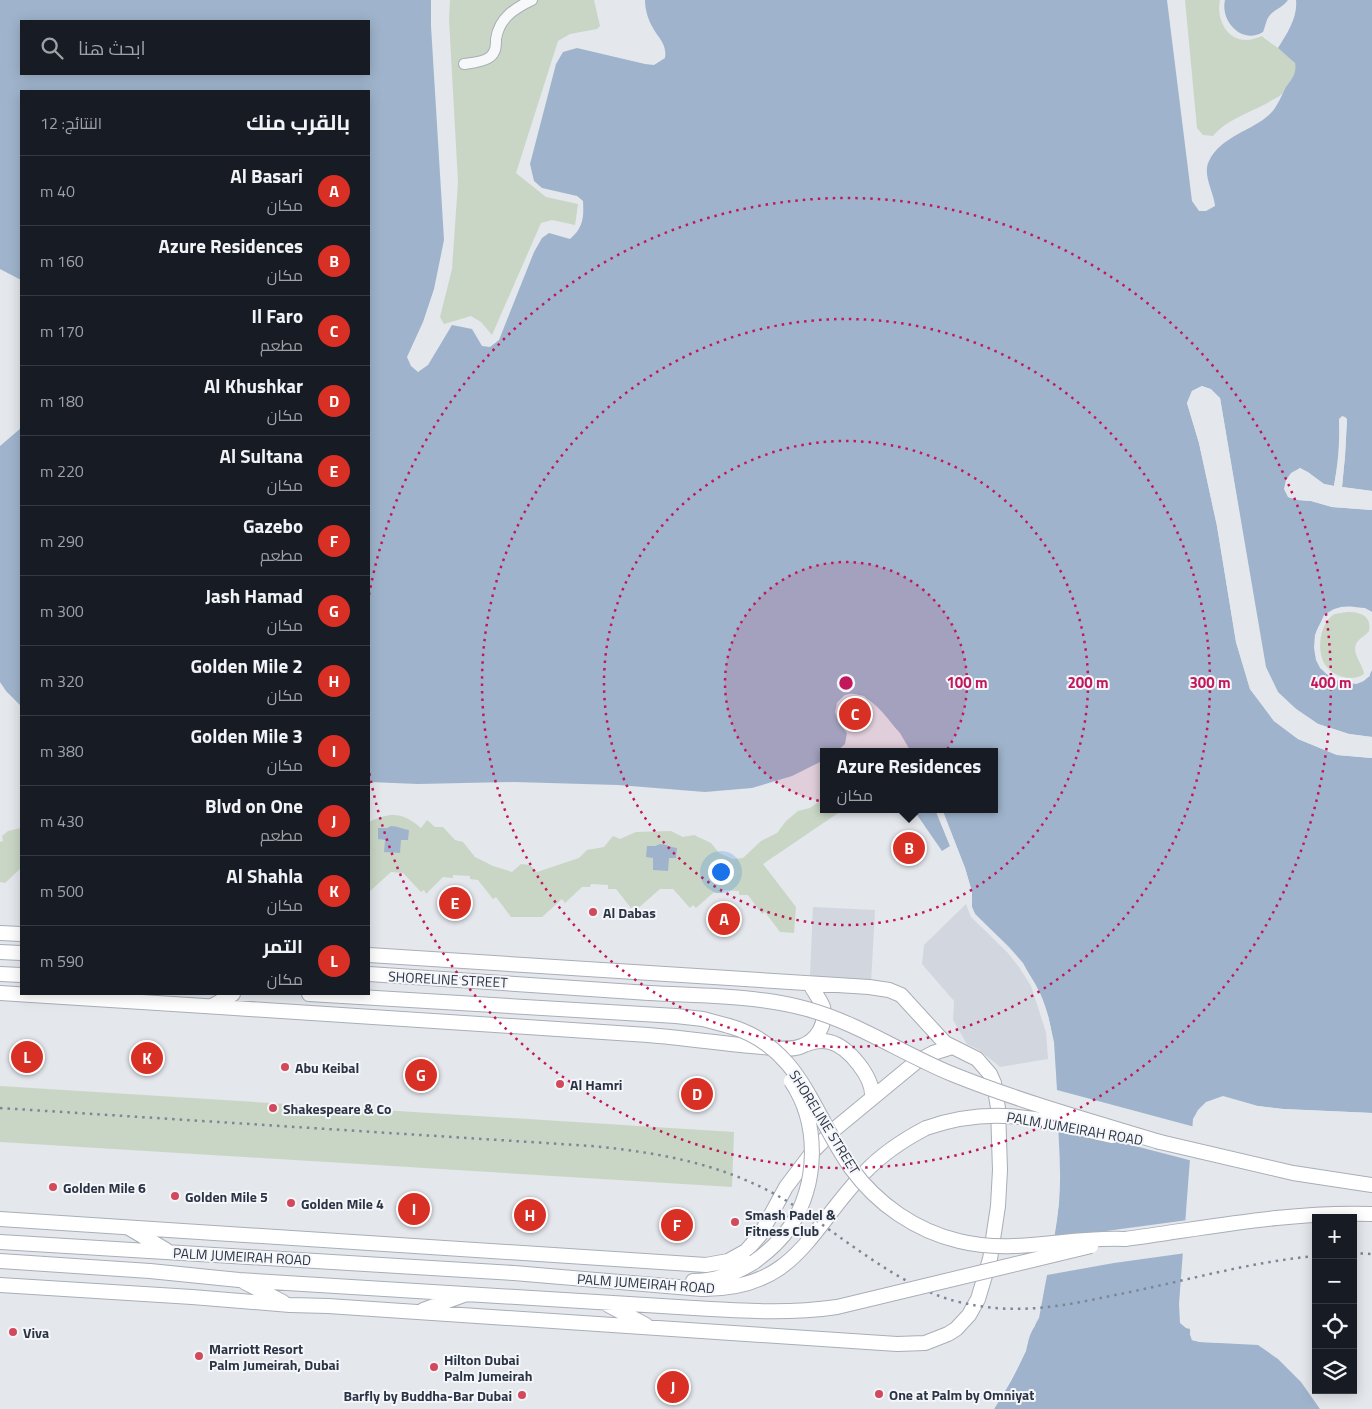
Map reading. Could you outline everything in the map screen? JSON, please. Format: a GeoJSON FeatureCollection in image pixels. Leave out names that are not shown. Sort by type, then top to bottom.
{"type":"FeatureCollection","features":[{"type":"Feature","properties":{"kind":"main road"},"geometry":{"type":"LineString","coordinates":[[0,933],[20,934]]}},
{"type":"Feature","properties":{"kind":"main road"},"geometry":{"type":"LineString","coordinates":[[0,952],[20,953]]}},
{"type":"Feature","properties":{"kind":"main road"},"geometry":{"type":"LineString","coordinates":[[0,1285],[192,1297],[290,1306],[328,1306],[897,1344],[918,1344],[940,1338],[956,1328],[969,1315],[978,1299],[992,1250],[1000,1188],[1000,1137],[996,1092],[990,1074],[977,1059],[944,1043],[908,1001],[897,993],[869,987],[370,955]]}},
{"type":"Feature","properties":{"kind":"main road"},"geometry":{"type":"LineString","coordinates":[[494,963],[519,983]]}},
{"type":"Feature","properties":{"kind":"main road"},"geometry":{"type":"LineString","coordinates":[[0,974],[20,976]]}},
{"type":"Feature","properties":{"kind":"main road","name":"SHORELINE STREET"},"geometry":{"type":"LineString","coordinates":[[370,974],[759,1000],[808,1010],[840,1020],[904,1053],[975,1083],[1023,1100],[1160,1142]]}},
{"type":"Feature","properties":{"kind":"main road"},"geometry":{"type":"LineString","coordinates":[[806,1044],[817,1035],[823,1022],[823,1008],[810,984]]}},
{"type":"Feature","properties":{"kind":"main road"},"geometry":{"type":"LineString","coordinates":[[0,994],[665,1036],[785,1049],[825,1041],[842,1048],[869,1078],[872,1098]]}},
{"type":"Feature","properties":{"kind":"main road"},"geometry":{"type":"LineString","coordinates":[[212,1006],[231,995]]}},
{"type":"Feature","properties":{"kind":"main road","name":"SHORELINE STREET"},"geometry":{"type":"LineString","coordinates":[[325,995],[690,1017],[729,1026],[757,1037],[789,1064],[806,1088],[843,1156],[861,1180],[892,1210],[917,1225],[958,1241],[1002,1247],[1031,1246],[1085,1239],[1125,1239]]}},
{"type":"Feature","properties":{"kind":"main road"},"geometry":{"type":"LineString","coordinates":[[358,997],[384,1011],[391,1018]]}},
{"type":"Feature","properties":{"kind":"main road"},"geometry":{"type":"LineString","coordinates":[[475,1023],[507,1006]]}},
{"type":"Feature","properties":{"kind":"main road"},"geometry":{"type":"LineString","coordinates":[[635,1283],[654,1280],[697,1281],[736,1272],[754,1262],[782,1238],[801,1207],[811,1171],[810,1133],[804,1108],[786,1074],[764,1051],[729,1026]]}},
{"type":"Feature","properties":{"kind":"main road"},"geometry":{"type":"LineString","coordinates":[[0,1219],[706,1265],[728,1261],[737,1257],[753,1244],[786,1187],[814,1150],[836,1128],[916,1062],[933,1053],[952,1048]]}},
{"type":"Feature","properties":{"kind":"main road","name":"PALM JUMEIRAH ROAD"},"geometry":{"type":"LineString","coordinates":[[0,1242],[514,1273],[713,1289],[735,1286],[767,1275],[787,1263],[804,1248],[853,1185],[875,1163],[899,1144],[926,1128],[963,1118],[989,1115],[1014,1115],[1040,1119],[1117,1137],[1160,1142],[1293,1173],[1372,1184]]}},
{"type":"Feature","properties":{"kind":"main road","name":"PALM JUMEIRAH ROAD"},"geometry":{"type":"LineString","coordinates":[[0,1261],[150,1271],[239,1280],[694,1308],[770,1312],[804,1311],[837,1307],[1125,1239],[1274,1219],[1330,1214],[1372,1214]]}},
{"type":"Feature","properties":{"kind":"main road"},"geometry":{"type":"LineString","coordinates":[[127,1227],[168,1252]]}},
{"type":"Feature","properties":{"kind":"main road"},"geometry":{"type":"LineString","coordinates":[[312,1261],[342,1241]]}},
{"type":"Feature","properties":{"kind":"main road"},"geometry":{"type":"LineString","coordinates":[[480,1250],[514,1273]]}},
{"type":"Feature","properties":{"kind":"main road"},"geometry":{"type":"LineString","coordinates":[[239,1280],[290,1306]]}},
{"type":"Feature","properties":{"kind":"main road"},"geometry":{"type":"LineString","coordinates":[[418,1312],[468,1293]]}},
{"type":"Feature","properties":{"kind":"main road"},"geometry":{"type":"LineString","coordinates":[[603,1302],[652,1328]]}},
{"type":"Feature","properties":{"kind":"street"},"geometry":{"type":"LineString","coordinates":[[464,64],[484,60],[491,56],[496,49],[497,35],[504,20],[516,8],[532,0]]}},
{"type":"Feature","properties":{"kind":"shaded area"},"geometry":{"type":"Polygon","coordinates":[[[966,904],[971,917],[1007,952],[1031,986],[1046,1032],[1048,1059],[1000,1067],[979,1050],[967,1044],[953,1020],[954,1001],[922,964],[924,945],[966,904]]]}},
{"type":"Feature","properties":{"kind":"shaded area"},"geometry":{"type":"Polygon","coordinates":[[[813,907],[875,910],[871,983],[816,981],[810,975],[813,907]]]}},
{"type":"Feature","properties":{"kind":"green space"},"geometry":{"type":"Polygon","coordinates":[[[450,0],[594,0],[600,26],[597,29],[570,34],[558,41],[516,173],[546,197],[578,204],[575,225],[552,220],[541,223],[492,335],[481,322],[471,316],[444,324],[440,317],[452,269],[458,182],[449,20],[450,0]]]}},
{"type":"Feature","properties":{"kind":"green space"},"geometry":{"type":"Polygon","coordinates":[[[1185,0],[1220,0],[1221,21],[1228,32],[1239,39],[1246,40],[1262,36],[1289,56],[1296,67],[1293,80],[1281,95],[1225,125],[1213,136],[1203,135],[1197,128],[1185,0]]]}},
{"type":"Feature","properties":{"kind":"green space"},"geometry":{"type":"Polygon","coordinates":[[[1348,612],[1364,616],[1369,621],[1369,631],[1358,640],[1355,646],[1356,655],[1364,674],[1355,678],[1344,677],[1329,670],[1323,660],[1320,647],[1322,632],[1328,620],[1334,614],[1348,612]]]}},
{"type":"Feature","properties":{"kind":"green space"},"geometry":{"type":"Polygon","coordinates":[[[820,801],[820,813],[838,813],[763,864],[796,907],[794,933],[780,932],[765,912],[762,914],[748,895],[739,895],[739,891],[722,890],[722,893],[713,893],[696,908],[693,905],[690,908],[673,889],[660,889],[636,910],[634,906],[631,908],[616,889],[608,889],[608,885],[591,884],[590,887],[582,887],[565,903],[562,899],[542,917],[511,917],[496,897],[493,899],[478,880],[470,879],[470,876],[453,875],[453,878],[443,877],[426,894],[424,890],[421,892],[403,873],[391,872],[370,891],[370,822],[384,816],[402,816],[421,828],[427,820],[435,827],[443,827],[455,840],[463,842],[475,857],[493,866],[512,872],[521,864],[530,865],[537,872],[579,858],[587,850],[604,847],[613,836],[620,839],[636,832],[671,831],[683,837],[694,835],[711,843],[719,853],[733,859],[743,858],[761,841],[777,833],[786,821],[798,811],[810,808],[820,801]]]}},
{"type":"Feature","properties":{"kind":"green space"},"geometry":{"type":"Polygon","coordinates":[[[20,828],[20,869],[5,883],[0,882],[0,842],[3,841],[2,836],[8,831],[20,828]]]}},
{"type":"Feature","properties":{"kind":"green space"},"geometry":{"type":"Polygon","coordinates":[[[0,1086],[734,1132],[732,1187],[0,1142],[0,1086]]]}},
{"type":"Feature","properties":{"kind":"water"},"geometry":{"type":"Polygon","coordinates":[[[0,0],[431,0],[444,240],[434,289],[423,322],[407,357],[411,366],[418,372],[428,365],[452,325],[472,329],[482,346],[490,347],[499,340],[534,252],[542,238],[549,233],[570,239],[578,231],[583,218],[583,201],[577,196],[542,188],[534,181],[530,164],[556,64],[563,52],[577,48],[645,64],[654,65],[665,58],[664,45],[650,22],[645,0],[1167,0],[1192,201],[1199,211],[1206,211],[1215,206],[1207,172],[1207,166],[1214,152],[1229,140],[1270,114],[1294,76],[1295,63],[1278,48],[1294,19],[1296,0],[1372,0],[1372,491],[1342,487],[1347,419],[1339,419],[1337,469],[1334,486],[1324,484],[1300,468],[1286,480],[1288,497],[1332,507],[1372,510],[1372,612],[1354,607],[1334,609],[1317,629],[1315,646],[1321,668],[1332,678],[1344,682],[1359,683],[1369,676],[1372,670],[1372,737],[1349,734],[1318,724],[1296,709],[1277,692],[1265,667],[1220,398],[1202,386],[1192,391],[1187,403],[1199,443],[1217,526],[1236,642],[1250,689],[1274,721],[1298,739],[1337,755],[1372,758],[1372,1113],[1283,1109],[1258,1106],[1223,1096],[1206,1102],[1193,1119],[1179,1304],[1180,1323],[1190,1329],[1192,1340],[1258,1345],[1278,1359],[1301,1382],[1320,1409],[994,1409],[1018,1367],[1035,1326],[1055,1234],[1060,1177],[1054,1057],[1049,1018],[1045,1005],[1034,981],[1027,971],[975,914],[972,907],[972,892],[965,868],[944,813],[998,813],[998,748],[908,748],[879,708],[862,696],[849,694],[837,703],[838,722],[847,733],[845,744],[840,748],[820,748],[820,762],[792,776],[752,788],[705,792],[618,785],[514,782],[418,784],[370,782],[370,90],[20,90],[20,279],[0,269],[0,0]]]}},
{"type":"Feature","properties":{"kind":"water"},"geometry":{"type":"Polygon","coordinates":[[[1225,0],[1288,0],[1270,15],[1263,32],[1248,35],[1240,33],[1229,23],[1224,8],[1225,0]]]}},
{"type":"Feature","properties":{"kind":"water"},"geometry":{"type":"Polygon","coordinates":[[[20,429],[20,705],[0,682],[0,446],[20,429]]]}},
{"type":"Feature","properties":{"kind":"water"},"geometry":{"type":"Polygon","coordinates":[[[916,813],[937,813],[950,846],[942,851],[916,813]]]}},
{"type":"Feature","properties":{"kind":"water"},"geometry":{"type":"Polygon","coordinates":[[[391,826],[409,830],[408,840],[401,840],[400,853],[384,852],[385,840],[378,839],[378,828],[391,826]]]}},
{"type":"Feature","properties":{"kind":"water"},"geometry":{"type":"Polygon","coordinates":[[[660,844],[677,848],[676,858],[669,858],[668,871],[653,870],[653,858],[646,857],[647,846],[660,844]]]}},
{"type":"Feature","properties":{"kind":"pier"},"geometry":{"type":"Polygon","coordinates":[[[1202,386],[1211,389],[1220,398],[1266,667],[1278,692],[1296,709],[1318,724],[1349,734],[1372,737],[1372,739],[1348,737],[1317,726],[1295,711],[1275,693],[1263,667],[1218,399],[1210,392],[1202,389],[1194,393],[1190,403],[1201,442],[1219,525],[1239,641],[1252,688],[1276,719],[1299,737],[1337,753],[1372,755],[1372,758],[1337,755],[1298,739],[1274,721],[1250,689],[1236,642],[1217,526],[1199,443],[1187,403],[1192,391],[1202,386]]]}},
{"type":"Feature","properties":{"kind":"pier"},"geometry":{"type":"Polygon","coordinates":[[[1342,416],[1347,419],[1342,487],[1372,491],[1372,494],[1339,488],[1344,437],[1343,419],[1341,457],[1336,487],[1323,486],[1300,471],[1288,481],[1287,489],[1290,495],[1298,498],[1311,498],[1333,505],[1372,507],[1372,510],[1332,507],[1311,501],[1298,500],[1288,497],[1284,489],[1286,480],[1291,473],[1300,468],[1324,484],[1334,486],[1339,456],[1339,419],[1342,416]]]}},
{"type":"Feature","properties":{"kind":"pier"},"geometry":{"type":"Polygon","coordinates":[[[1346,607],[1365,608],[1372,612],[1372,614],[1355,609],[1335,611],[1326,617],[1321,625],[1317,648],[1322,667],[1341,679],[1356,682],[1364,678],[1369,671],[1370,676],[1357,684],[1340,682],[1327,674],[1320,668],[1316,660],[1314,648],[1315,635],[1324,615],[1334,609],[1346,607]]]}},
{"type":"Feature","properties":{"kind":"pier"},"geometry":{"type":"Polygon","coordinates":[[[845,695],[864,696],[900,733],[909,748],[906,748],[898,734],[862,698],[854,696],[846,698],[839,704],[837,712],[849,734],[847,733],[838,722],[835,712],[837,703],[845,695]]]}},
{"type":"Feature","properties":{"kind":"pier"},"geometry":{"type":"Polygon","coordinates":[[[937,813],[940,813],[952,845],[951,848],[937,813]]]}},
{"type":"Feature","properties":{"kind":"pier"},"geometry":{"type":"Polygon","coordinates":[[[941,813],[944,813],[965,868],[972,892],[972,907],[975,914],[1023,963],[1040,994],[1048,1016],[1054,1042],[1057,1090],[1195,1127],[1193,1161],[1058,1126],[1059,1202],[1054,1238],[1188,1220],[1186,1253],[1047,1275],[1039,1318],[1029,1335],[1026,1351],[994,1409],[992,1408],[1009,1380],[1023,1350],[1027,1334],[1036,1317],[1050,1248],[1057,1179],[1052,1042],[1046,1016],[1038,995],[1021,964],[1008,948],[973,915],[963,869],[941,813]]]}},
{"type":"Feature","properties":{"kind":"pier"},"geometry":{"type":"Polygon","coordinates":[[[1258,1106],[1372,1113],[1372,1116],[1283,1112],[1259,1108],[1258,1106]]]}},
{"type":"Feature","properties":{"kind":"pier"},"geometry":{"type":"Polygon","coordinates":[[[1190,1329],[1193,1330],[1194,1338],[1200,1340],[1258,1342],[1262,1344],[1200,1342],[1192,1340],[1190,1329]]]}},
{"type":"Feature","properties":{"kind":"railway"},"geometry":{"type":"LineString","coordinates":[[0,1108],[592,1146],[670,1157],[719,1170],[767,1190],[790,1203],[891,1272],[912,1284],[934,1294],[976,1306],[1016,1309],[1055,1306],[1265,1263],[1312,1256]]}},
{"type":"Feature","properties":{"kind":"railway"},"geometry":{"type":"LineString","coordinates":[[1357,1253],[1372,1254]]}},
{"type":"Feature","properties":{"kind":"place","name":"Il Faro"},"geometry":{"type":"Point","coordinates":[855,714]}},
{"type":"Feature","properties":{"kind":"place","name":"Azure Residences"},"geometry":{"type":"Point","coordinates":[909,848]}},
{"type":"Feature","properties":{"kind":"place","name":"Al Sultana"},"geometry":{"type":"Point","coordinates":[455,903]}},
{"type":"Feature","properties":{"kind":"place","name":"Al Dabas"},"geometry":{"type":"Point","coordinates":[593,912]}},
{"type":"Feature","properties":{"kind":"place","name":"Al Basari"},"geometry":{"type":"Point","coordinates":[724,919]}},
{"type":"Feature","properties":{"kind":"place","name":"التمر"},"geometry":{"type":"Point","coordinates":[27,1057]}},
{"type":"Feature","properties":{"kind":"place","name":"Al Shahla"},"geometry":{"type":"Point","coordinates":[147,1058]}},
{"type":"Feature","properties":{"kind":"place","name":"Abu Keibal"},"geometry":{"type":"Point","coordinates":[285,1067]}},
{"type":"Feature","properties":{"kind":"place","name":"Jash Hamad"},"geometry":{"type":"Point","coordinates":[421,1075]}},
{"type":"Feature","properties":{"kind":"place","name":"Al Hamri"},"geometry":{"type":"Point","coordinates":[560,1084]}},
{"type":"Feature","properties":{"kind":"place","name":"Al Khushkar"},"geometry":{"type":"Point","coordinates":[697,1094]}},
{"type":"Feature","properties":{"kind":"place","name":"Shakespeare & Co"},"geometry":{"type":"Point","coordinates":[273,1108]}},
{"type":"Feature","properties":{"kind":"place","name":"Golden Mile 6"},"geometry":{"type":"Point","coordinates":[53,1187]}},
{"type":"Feature","properties":{"kind":"place","name":"Golden Mile 5"},"geometry":{"type":"Point","coordinates":[175,1196]}},
{"type":"Feature","properties":{"kind":"place","name":"Golden Mile 4"},"geometry":{"type":"Point","coordinates":[291,1203]}},
{"type":"Feature","properties":{"kind":"place","name":"Golden Mile 3"},"geometry":{"type":"Point","coordinates":[414,1209]}},
{"type":"Feature","properties":{"kind":"place","name":"Golden Mile 2"},"geometry":{"type":"Point","coordinates":[530,1215]}},
{"type":"Feature","properties":{"kind":"place","name":"Smash Padel & Fitness Club"},"geometry":{"type":"Point","coordinates":[735,1222]}},
{"type":"Feature","properties":{"kind":"place","name":"Gazebo"},"geometry":{"type":"Point","coordinates":[677,1225]}},
{"type":"Feature","properties":{"kind":"place","name":"Viva"},"geometry":{"type":"Point","coordinates":[13,1332]}},
{"type":"Feature","properties":{"kind":"place","name":"Marriott Resort Palm Jumeirah, Dubai"},"geometry":{"type":"Point","coordinates":[199,1356]}},
{"type":"Feature","properties":{"kind":"place","name":"Hilton Dubai Palm Jumeirah"},"geometry":{"type":"Point","coordinates":[434,1367]}},
{"type":"Feature","properties":{"kind":"place","name":"Blvd on One"},"geometry":{"type":"Point","coordinates":[673,1387]}},
{"type":"Feature","properties":{"kind":"place","name":"One at Palm by Omniyat"},"geometry":{"type":"Point","coordinates":[879,1394]}},
{"type":"Feature","properties":{"kind":"place","name":"Barfly by Buddha-Bar Dubai"},"geometry":{"type":"Point","coordinates":[522,1395]}}]}
